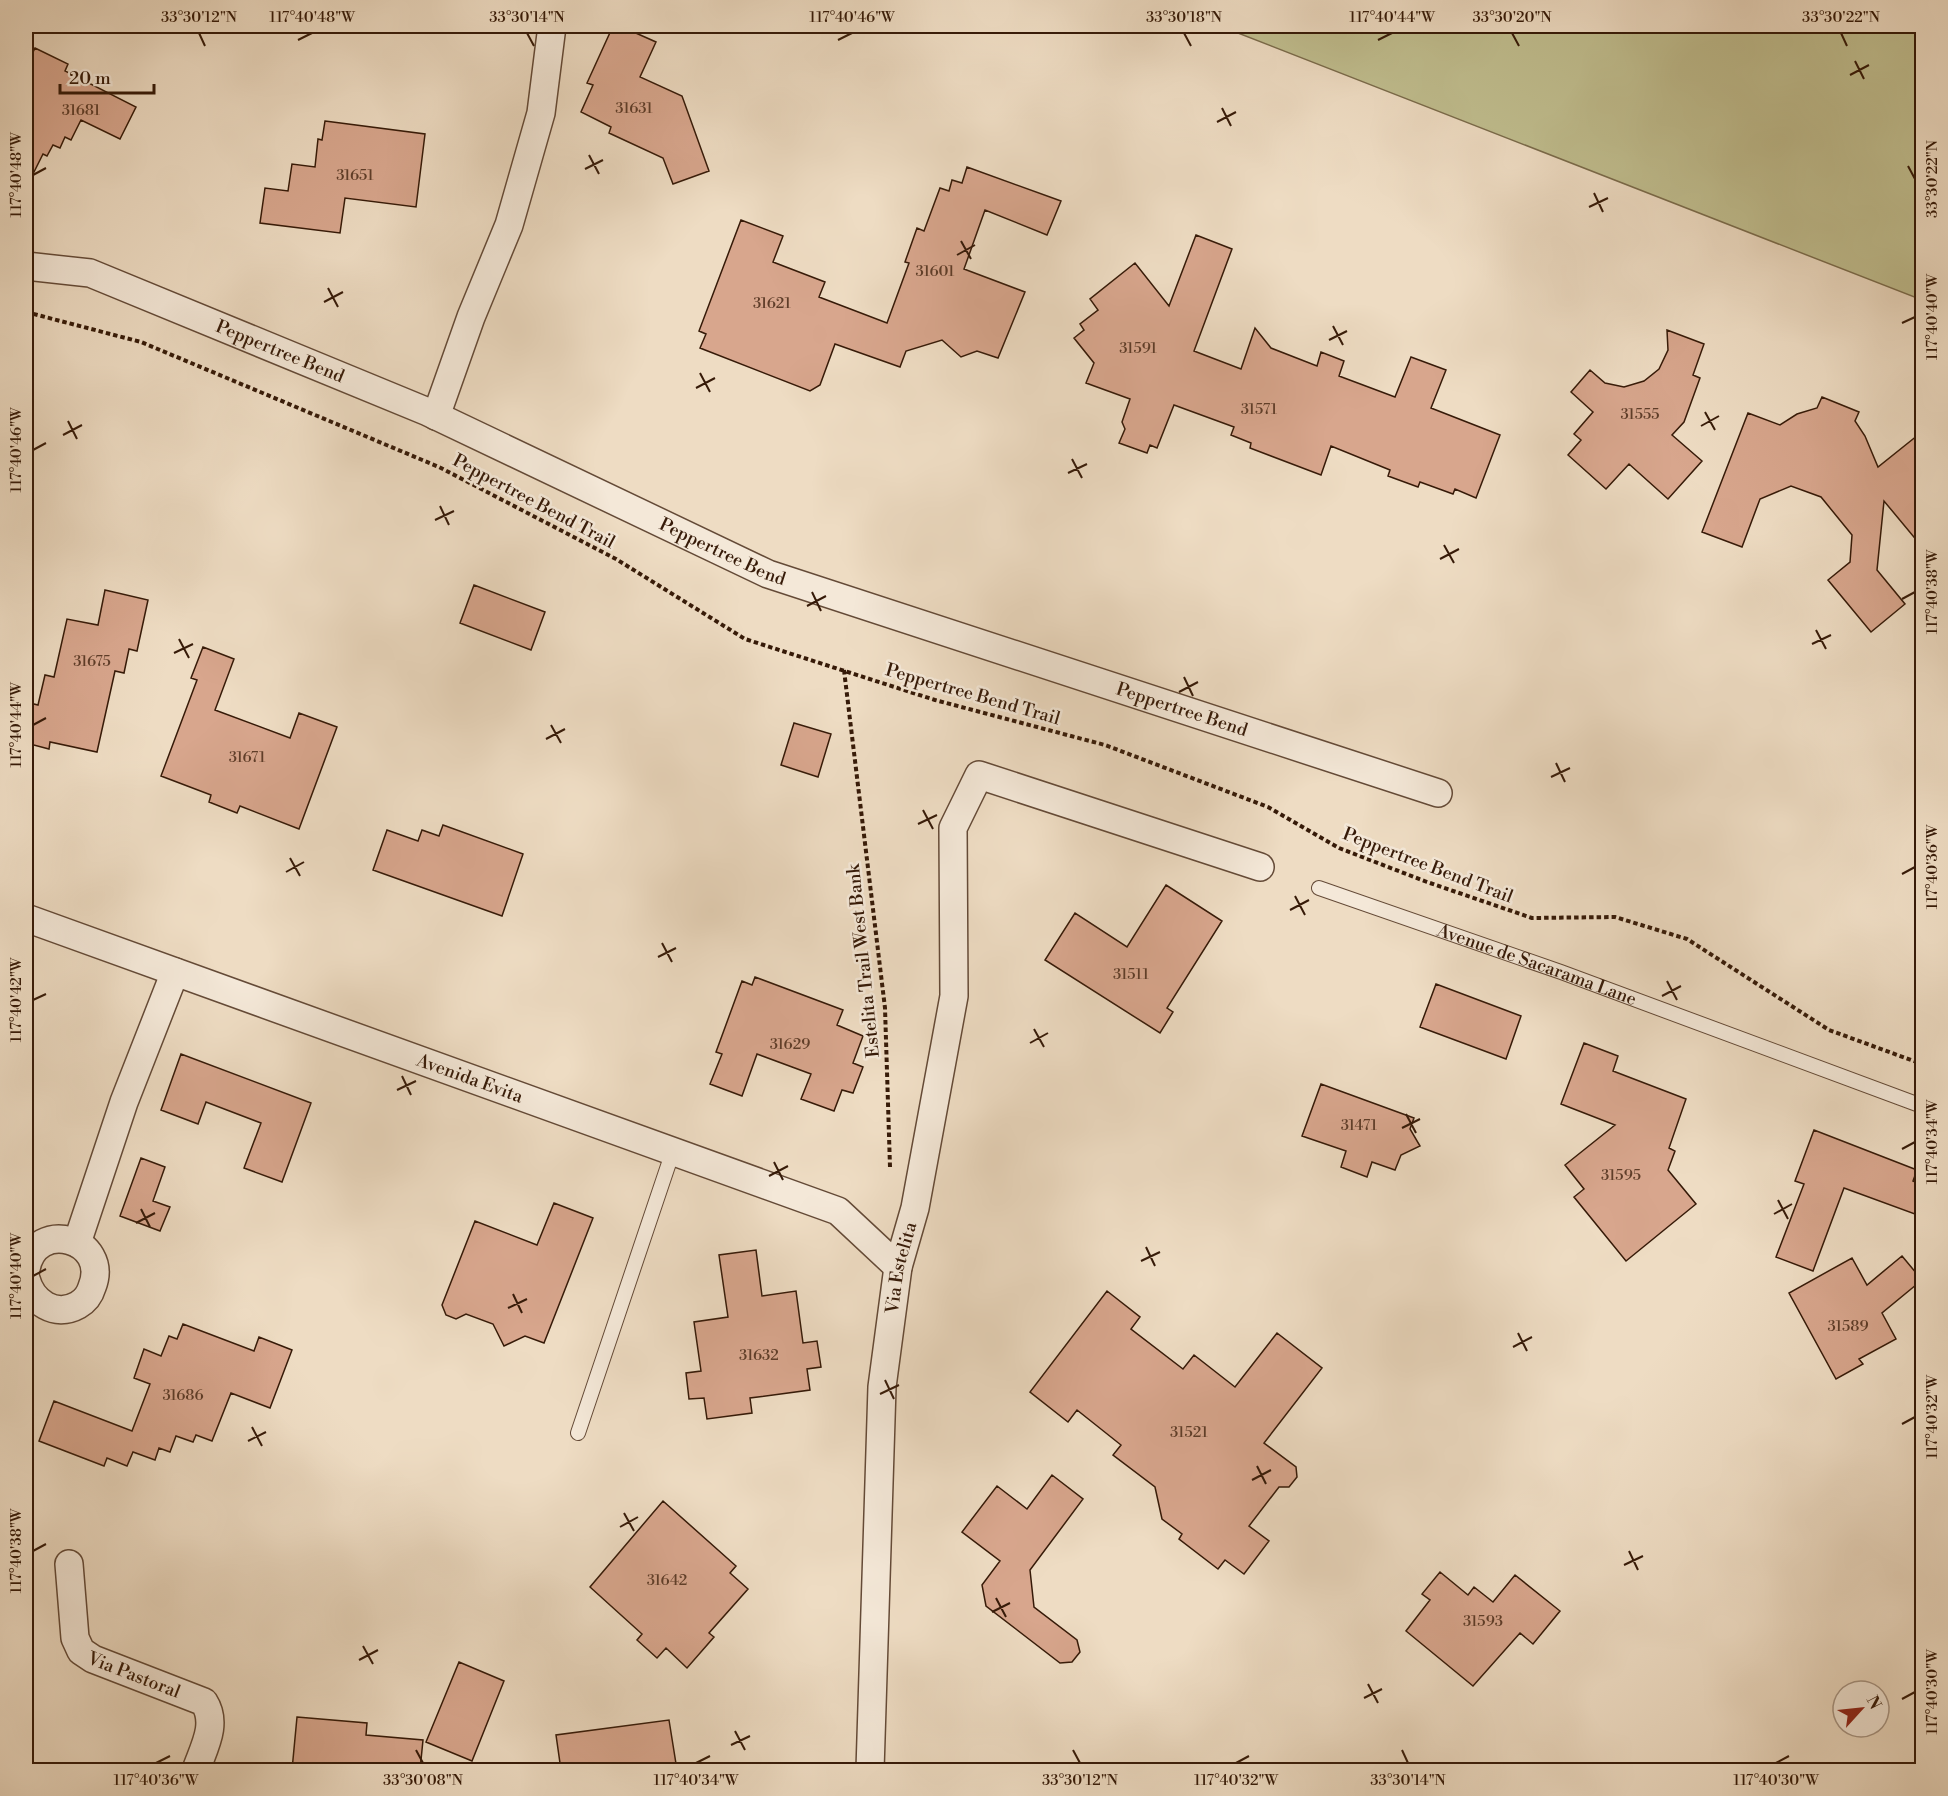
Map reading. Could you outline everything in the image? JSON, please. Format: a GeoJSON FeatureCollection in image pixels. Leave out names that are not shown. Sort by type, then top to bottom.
{"type":"FeatureCollection","features":[{"type":"Feature","properties":{"kind":"street"},"geometry":{"type":"LineString","coordinates":[[436,416],[471,317],[509,225],[541,113],[552,26]]}},
{"type":"Feature","properties":{"kind":"street","name":"Peppertree Bend"},"geometry":{"type":"LineString","coordinates":[[26,266],[90,273],[436,416],[768,574],[1438,794]]}},
{"type":"Feature","properties":{"kind":"street","name":"Via Estelita"},"geometry":{"type":"LineString","coordinates":[[870,1770],[882,1387],[898,1267],[915,1208],[954,996],[953,828],[979,775],[1260,867]]}},
{"type":"Feature","properties":{"kind":"street","name":"Avenida Evita"},"geometry":{"type":"LineString","coordinates":[[26,918],[838,1211],[898,1267]]}},
{"type":"Feature","properties":{"kind":"street"},"geometry":{"type":"LineString","coordinates":[[77,1243],[124,1102],[175,972]]}},
{"type":"Feature","properties":{"kind":"street"},"geometry":{"type":"LineString","coordinates":[[26,1269],[27,1261],[36,1248],[48,1240],[63,1239],[77,1243],[88,1252],[95,1266],[92,1287],[79,1305],[65,1310],[50,1308],[37,1302],[28,1290],[26,1279]]}},
{"type":"Feature","properties":{"kind":"street","name":"Via Pastoral"},"geometry":{"type":"LineString","coordinates":[[69,1564],[75,1638],[81,1651],[93,1659],[204,1702],[210,1712],[212,1726],[196,1770]]}},
{"type":"Feature","properties":{"kind":"lane","name":"Avenue de Sacarama Lane"},"geometry":{"type":"LineString","coordinates":[[1319,888],[1561,972],[1923,1106]]}},
{"type":"Feature","properties":{"kind":"lane"},"geometry":{"type":"LineString","coordinates":[[578,1433],[673,1151]]}},
{"type":"Feature","properties":{"kind":"path","name":"Peppertree Bend Trail"},"geometry":{"type":"LineString","coordinates":[[26,312],[141,342],[439,466],[616,559],[745,639],[935,700],[1104,745],[1268,807],[1339,848],[1427,882],[1532,918],[1615,917],[1687,939],[1829,1030],[1923,1064]]}},
{"type":"Feature","properties":{"kind":"path","name":"Estelita Trail West Bank"},"geometry":{"type":"LineString","coordinates":[[844,670],[885,1008],[890,1172]]}},
{"type":"Feature","properties":{"kind":"shaded area"},"geometry":{"type":"Polygon","coordinates":[[[1220,26],[1922,26],[1922,300],[1220,26]]]}},
{"type":"Feature","properties":{"kind":"building"},"geometry":{"type":"Polygon","coordinates":[[[613,26],[620,26],[656,42],[640,77],[682,96],[709,171],[673,184],[663,158],[609,133],[611,127],[581,112],[593,85],[587,83],[613,26]]]}},
{"type":"Feature","properties":{"kind":"building"},"geometry":{"type":"Polygon","coordinates":[[[35,48],[68,64],[65,71],[136,107],[120,139],[81,120],[71,140],[65,137],[60,148],[53,145],[47,156],[43,154],[26,188],[26,67],[35,48]]]}},
{"type":"Feature","properties":{"kind":"building"},"geometry":{"type":"Polygon","coordinates":[[[325,121],[425,134],[416,207],[345,198],[340,233],[260,223],[265,188],[288,191],[292,164],[315,167],[318,139],[322,140],[325,121]]]}},
{"type":"Feature","properties":{"kind":"building"},"geometry":{"type":"Polygon","coordinates":[[[967,167],[1061,201],[1047,235],[985,210],[964,269],[1025,292],[998,358],[977,351],[961,357],[942,340],[906,351],[900,367],[835,344],[820,385],[810,391],[700,348],[706,334],[699,331],[741,220],[783,236],[773,262],[825,282],[819,297],[887,323],[909,263],[905,262],[917,228],[924,231],[940,188],[949,191],[952,180],[962,183],[967,167]]]}},
{"type":"Feature","properties":{"kind":"building"},"geometry":{"type":"Polygon","coordinates":[[[1196,235],[1232,249],[1194,351],[1241,369],[1255,328],[1271,348],[1317,366],[1321,352],[1344,361],[1339,376],[1395,397],[1411,357],[1446,370],[1431,408],[1500,435],[1476,498],[1455,489],[1453,494],[1420,482],[1418,487],[1388,476],[1390,470],[1331,446],[1321,475],[1250,448],[1251,443],[1231,435],[1234,427],[1174,405],[1157,448],[1150,445],[1147,453],[1119,443],[1125,429],[1122,422],[1130,399],[1086,383],[1094,363],[1074,338],[1084,330],[1080,324],[1098,310],[1090,299],[1135,263],[1169,306],[1196,235]]]}},
{"type":"Feature","properties":{"kind":"building"},"geometry":{"type":"Polygon","coordinates":[[[1667,330],[1704,344],[1693,375],[1700,378],[1684,422],[1672,435],[1702,461],[1668,499],[1629,464],[1606,489],[1568,455],[1581,440],[1574,434],[1593,412],[1571,392],[1590,370],[1605,383],[1624,387],[1644,381],[1659,369],[1668,350],[1667,330]]]}},
{"type":"Feature","properties":{"kind":"building"},"geometry":{"type":"Polygon","coordinates":[[[1822,397],[1859,412],[1855,421],[1865,436],[1878,467],[1923,431],[1923,548],[1884,501],[1877,570],[1905,604],[1871,632],[1828,580],[1850,562],[1852,535],[1821,497],[1791,486],[1760,499],[1742,547],[1702,532],[1748,413],[1780,425],[1797,414],[1817,408],[1822,397]]]}},
{"type":"Feature","properties":{"kind":"building"},"geometry":{"type":"Polygon","coordinates":[[[474,585],[545,612],[531,650],[460,623],[474,585]]]}},
{"type":"Feature","properties":{"kind":"building"},"geometry":{"type":"Polygon","coordinates":[[[105,590],[148,600],[137,651],[129,649],[124,673],[115,671],[97,752],[50,742],[49,749],[26,743],[26,702],[38,705],[45,675],[54,677],[67,619],[98,625],[105,590]]]}},
{"type":"Feature","properties":{"kind":"building"},"geometry":{"type":"Polygon","coordinates":[[[203,647],[234,659],[215,710],[290,738],[299,713],[337,727],[299,829],[240,806],[237,813],[209,802],[211,795],[161,776],[197,680],[191,678],[203,647]]]}},
{"type":"Feature","properties":{"kind":"building"},"geometry":{"type":"Polygon","coordinates":[[[794,723],[831,734],[818,777],[781,765],[794,723]]]}},
{"type":"Feature","properties":{"kind":"building"},"geometry":{"type":"Polygon","coordinates":[[[443,825],[523,854],[502,916],[373,870],[387,830],[418,841],[422,830],[439,836],[443,825]]]}},
{"type":"Feature","properties":{"kind":"building"},"geometry":{"type":"Polygon","coordinates":[[[1166,885],[1222,921],[1167,1008],[1173,1012],[1160,1033],[1045,960],[1075,913],[1127,947],[1166,885]]]}},
{"type":"Feature","properties":{"kind":"building"},"geometry":{"type":"Polygon","coordinates":[[[755,977],[843,1010],[837,1025],[863,1036],[853,1063],[863,1067],[853,1093],[842,1090],[834,1111],[801,1099],[811,1074],[757,1054],[742,1096],[710,1084],[722,1054],[716,1052],[742,981],[752,985],[755,977]]]}},
{"type":"Feature","properties":{"kind":"building"},"geometry":{"type":"Polygon","coordinates":[[[1436,984],[1521,1016],[1506,1059],[1420,1027],[1436,984]]]}},
{"type":"Feature","properties":{"kind":"building"},"geometry":{"type":"Polygon","coordinates":[[[1584,1043],[1618,1056],[1613,1071],[1686,1099],[1669,1148],[1675,1151],[1668,1170],[1696,1204],[1626,1261],[1574,1197],[1584,1189],[1565,1165],[1615,1125],[1561,1104],[1584,1043]]]}},
{"type":"Feature","properties":{"kind":"building"},"geometry":{"type":"Polygon","coordinates":[[[181,1054],[311,1103],[282,1182],[244,1168],[261,1123],[206,1102],[198,1124],[161,1110],[181,1054]]]}},
{"type":"Feature","properties":{"kind":"building"},"geometry":{"type":"Polygon","coordinates":[[[1321,1084],[1414,1118],[1410,1129],[1420,1146],[1401,1155],[1395,1170],[1372,1162],[1367,1177],[1341,1167],[1346,1151],[1302,1136],[1321,1084]]]}},
{"type":"Feature","properties":{"kind":"building"},"geometry":{"type":"Polygon","coordinates":[[[1814,1130],[1917,1170],[1913,1181],[1923,1185],[1923,1217],[1844,1188],[1813,1271],[1776,1257],[1804,1184],[1795,1181],[1814,1130]]]}},
{"type":"Feature","properties":{"kind":"building"},"geometry":{"type":"Polygon","coordinates":[[[141,1158],[165,1167],[153,1201],[170,1207],[160,1231],[120,1216],[141,1158]]]}},
{"type":"Feature","properties":{"kind":"building"},"geometry":{"type":"Polygon","coordinates":[[[554,1203],[593,1218],[544,1343],[525,1336],[504,1346],[493,1324],[466,1314],[456,1319],[446,1315],[442,1305],[475,1221],[537,1245],[554,1203]]]}},
{"type":"Feature","properties":{"kind":"building"},"geometry":{"type":"Polygon","coordinates":[[[756,1250],[762,1296],[796,1291],[803,1343],[817,1341],[821,1367],[807,1369],[810,1390],[750,1398],[752,1413],[707,1419],[704,1398],[689,1399],[686,1373],[701,1371],[694,1322],[728,1317],[719,1255],[756,1250]]]}},
{"type":"Feature","properties":{"kind":"building"},"geometry":{"type":"Polygon","coordinates":[[[1902,1256],[1922,1280],[1882,1313],[1896,1339],[1859,1359],[1863,1364],[1836,1379],[1789,1293],[1852,1258],[1867,1285],[1902,1256]]]}},
{"type":"Feature","properties":{"kind":"building"},"geometry":{"type":"Polygon","coordinates":[[[1107,1291],[1140,1317],[1131,1329],[1183,1369],[1194,1355],[1235,1387],[1277,1333],[1322,1368],[1264,1443],[1296,1467],[1297,1477],[1289,1487],[1279,1487],[1249,1526],[1269,1541],[1244,1574],[1225,1560],[1218,1569],[1179,1539],[1182,1534],[1162,1519],[1155,1487],[1113,1455],[1121,1445],[1077,1410],[1068,1422],[1030,1392],[1107,1291]]]}},
{"type":"Feature","properties":{"kind":"building"},"geometry":{"type":"Polygon","coordinates":[[[183,1324],[254,1351],[259,1337],[292,1350],[270,1408],[231,1393],[212,1441],[196,1435],[193,1442],[176,1436],[170,1452],[159,1448],[155,1460],[133,1452],[127,1466],[107,1458],[104,1466],[39,1441],[54,1401],[132,1431],[150,1384],[134,1378],[144,1349],[161,1356],[169,1336],[177,1339],[183,1324]]]}},
{"type":"Feature","properties":{"kind":"building"},"geometry":{"type":"Polygon","coordinates":[[[1052,1475],[1083,1499],[1030,1570],[1034,1607],[1077,1640],[1080,1652],[1072,1662],[1060,1663],[986,1606],[982,1585],[1000,1561],[962,1532],[997,1486],[1027,1509],[1052,1475]]]}},
{"type":"Feature","properties":{"kind":"building"},"geometry":{"type":"Polygon","coordinates":[[[663,1501],[736,1566],[730,1573],[748,1589],[709,1633],[714,1637],[687,1668],[666,1648],[657,1658],[637,1640],[642,1634],[590,1587],[663,1501]]]}},
{"type":"Feature","properties":{"kind":"building"},"geometry":{"type":"Polygon","coordinates":[[[1440,1572],[1468,1595],[1474,1587],[1493,1602],[1515,1575],[1560,1611],[1533,1644],[1520,1633],[1473,1686],[1406,1631],[1430,1600],[1422,1594],[1440,1572]]]}},
{"type":"Feature","properties":{"kind":"building"},"geometry":{"type":"Polygon","coordinates":[[[459,1662],[504,1681],[472,1761],[426,1742],[459,1662]]]}},
{"type":"Feature","properties":{"kind":"building"},"geometry":{"type":"Polygon","coordinates":[[[297,1717],[367,1723],[366,1735],[423,1740],[420,1770],[292,1770],[297,1717]]]}},
{"type":"Feature","properties":{"kind":"building"},"geometry":{"type":"Polygon","coordinates":[[[669,1720],[677,1770],[561,1770],[556,1735],[669,1720]]]}}]}
